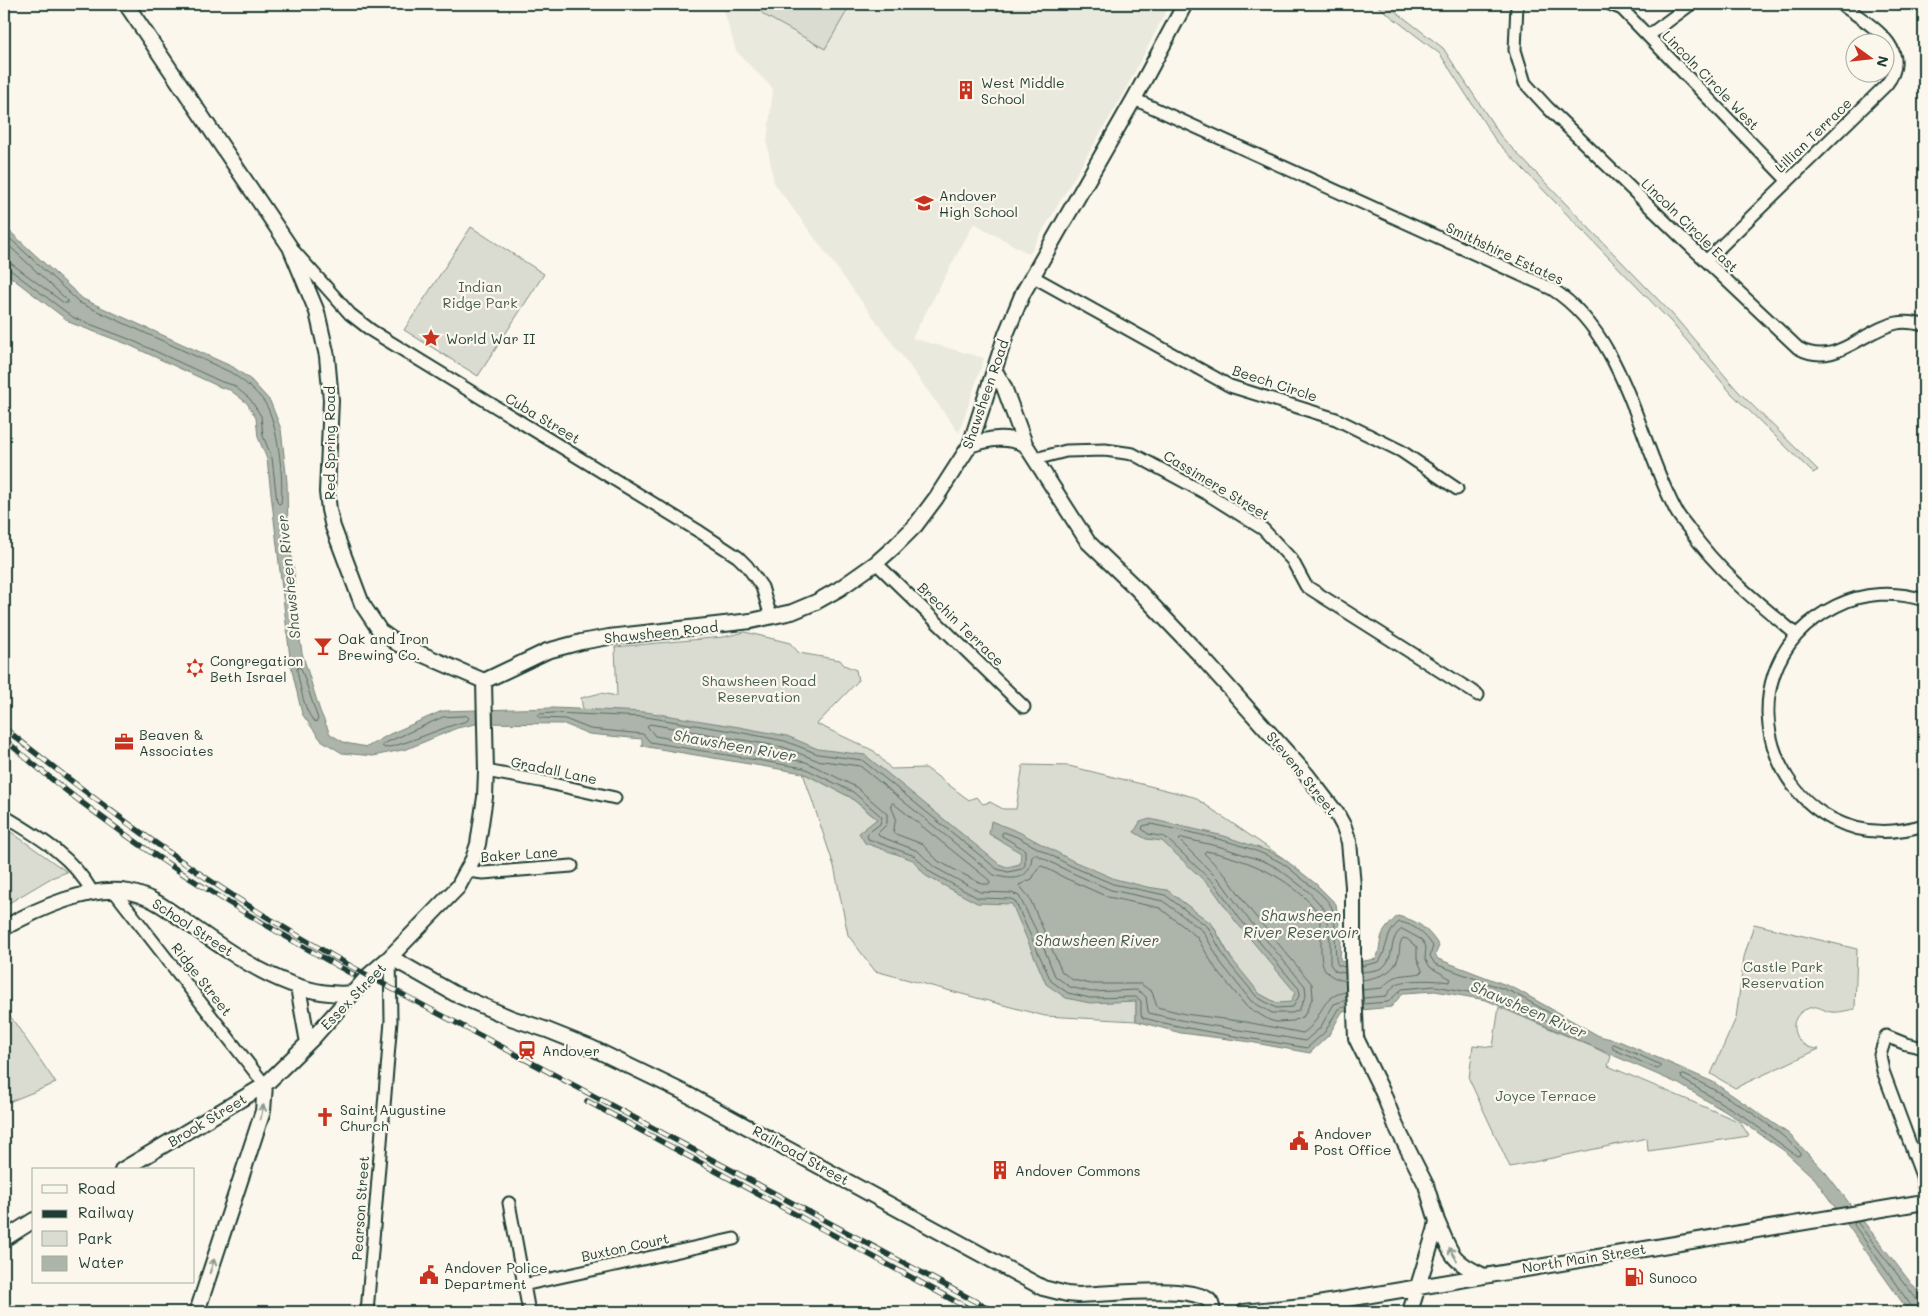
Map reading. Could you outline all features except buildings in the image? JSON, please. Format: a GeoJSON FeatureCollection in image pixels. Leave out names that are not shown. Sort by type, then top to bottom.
{"type":"FeatureCollection","features":[{"type":"Feature","properties":{"kind":"main road","name":"Red Spring Road"},"geometry":{"type":"LineString","coordinates":[[126,4],[290,246],[317,312],[327,356],[331,400],[327,492],[329,510],[333,527],[362,604],[380,631],[398,644],[484,681]]}},
{"type":"Feature","properties":{"kind":"main road","name":"Shawsheen Road"},"geometry":{"type":"LineString","coordinates":[[484,681],[547,651],[581,642],[641,633],[721,626],[792,612],[816,602],[839,589],[876,563],[915,526],[936,498],[970,445],[1015,310],[1032,276],[1134,99],[1185,4]]}},
{"type":"Feature","properties":{"kind":"main road","name":"Stevens Street"},"geometry":{"type":"LineString","coordinates":[[995,371],[1004,387],[1025,444],[1088,542],[1137,588],[1198,653],[1307,775],[1337,814],[1349,842],[1352,862],[1352,961],[1356,1038],[1383,1093],[1396,1126],[1426,1185],[1437,1221],[1451,1253],[1456,1261],[1482,1275]]}},
{"type":"Feature","properties":{"kind":"main road"},"geometry":{"type":"LineString","coordinates":[[970,445],[1004,437],[1025,444]]}},
{"type":"Feature","properties":{"kind":"main road","name":"Essex Street"},"geometry":{"type":"LineString","coordinates":[[265,1085],[308,1043],[369,975],[390,957],[444,903],[467,871],[478,844],[485,797],[484,681]]}},
{"type":"Feature","properties":{"kind":"main road","name":"School Street"},"geometry":{"type":"LineString","coordinates":[[4,928],[41,910],[93,893],[128,892],[151,900],[229,951],[283,981],[298,987],[331,994],[353,993]]}},
{"type":"Feature","properties":{"kind":"main road","name":"Railroad Street"},"geometry":{"type":"LineString","coordinates":[[390,957],[455,994],[511,1018],[592,1048],[683,1092],[1043,1288],[1079,1295],[1164,1291],[1195,1295],[1207,1299],[1212,1304],[1213,1312]]}},
{"type":"Feature","properties":{"kind":"main road"},"geometry":{"type":"LineString","coordinates":[[298,987],[308,1043]]}},
{"type":"Feature","properties":{"kind":"main road"},"geometry":{"type":"LineString","coordinates":[[197,1312],[263,1111],[265,1085]]}},
{"type":"Feature","properties":{"kind":"main road","name":"Brook Street"},"geometry":{"type":"LineString","coordinates":[[125,1168],[265,1085]]}},
{"type":"Feature","properties":{"kind":"main road","name":"North Main Street"},"geometry":{"type":"LineString","coordinates":[[1244,1312],[1312,1305],[1924,1202]]}},
{"type":"Feature","properties":{"kind":"main road"},"geometry":{"type":"LineString","coordinates":[[4,1239],[32,1221]]}},
{"type":"Feature","properties":{"kind":"main road"},"geometry":{"type":"LineString","coordinates":[[1410,1312],[1436,1231],[1437,1221]]}},
{"type":"Feature","properties":{"kind":"street","name":"Lincoln Circle East"},"geometry":{"type":"LineString","coordinates":[[1517,4],[1515,50],[1525,83],[1548,108],[1798,348],[1811,354],[1824,355],[1836,352],[1890,324],[1914,322],[1924,325]]}},
{"type":"Feature","properties":{"kind":"street","name":"Lincoln Circle West"},"geometry":{"type":"LineString","coordinates":[[1610,4],[1622,9],[1788,181]]}},
{"type":"Feature","properties":{"kind":"street"},"geometry":{"type":"LineString","coordinates":[[1648,36],[1691,4]]}},
{"type":"Feature","properties":{"kind":"street","name":"Lillian Terrace"},"geometry":{"type":"LineString","coordinates":[[1706,261],[1894,75],[1896,67],[1895,56],[1891,46],[1880,33],[1841,4]]}},
{"type":"Feature","properties":{"kind":"street","name":"Smithshire Estates"},"geometry":{"type":"LineString","coordinates":[[1134,99],[1552,289],[1574,305],[1591,324],[1622,380],[1674,508],[1700,546],[1729,578],[1797,635]]}},
{"type":"Feature","properties":{"kind":"street","name":"Cuba Street"},"geometry":{"type":"LineString","coordinates":[[290,246],[350,314],[372,331],[738,557],[762,587],[771,617]]}},
{"type":"Feature","properties":{"kind":"street","name":"Beech Circle"},"geometry":{"type":"LineString","coordinates":[[1032,276],[1230,386],[1336,419],[1401,451],[1457,489]]}},
{"type":"Feature","properties":{"kind":"street","name":"Cassimere Street"},"geometry":{"type":"LineString","coordinates":[[1035,459],[1066,451],[1105,450],[1133,454],[1174,475],[1263,529],[1292,560],[1306,586],[1478,695]]}},
{"type":"Feature","properties":{"kind":"street","name":"Brechin Terrace"},"geometry":{"type":"LineString","coordinates":[[876,563],[1024,706]]}},
{"type":"Feature","properties":{"kind":"street"},"geometry":{"type":"LineString","coordinates":[[1924,600],[1898,594],[1879,594],[1843,602],[1826,611],[1797,635],[1786,650],[1778,666],[1768,702],[1768,721],[1776,757],[1784,774],[1808,802],[1822,813],[1856,828],[1893,832],[1924,826]]}},
{"type":"Feature","properties":{"kind":"street","name":"Gradall Lane"},"geometry":{"type":"LineString","coordinates":[[486,771],[615,798]]}},
{"type":"Feature","properties":{"kind":"street"},"geometry":{"type":"LineString","coordinates":[[4,816],[45,841],[62,854],[84,876],[93,893]]}},
{"type":"Feature","properties":{"kind":"street","name":"Baker Lane"},"geometry":{"type":"LineString","coordinates":[[467,871],[483,873],[572,866]]}},
{"type":"Feature","properties":{"kind":"street","name":"Ridge Street"},"geometry":{"type":"LineString","coordinates":[[114,891],[265,1085]]}},
{"type":"Feature","properties":{"kind":"street","name":"Pearson Street"},"geometry":{"type":"LineString","coordinates":[[367,1312],[390,1021],[390,957]]}},
{"type":"Feature","properties":{"kind":"street"},"geometry":{"type":"LineString","coordinates":[[1924,1048],[1906,1044],[1886,1036],[1880,1055],[1883,1071],[1922,1176],[1924,1188]]}},
{"type":"Feature","properties":{"kind":"street"},"geometry":{"type":"LineString","coordinates":[[509,1203],[529,1312]]}},
{"type":"Feature","properties":{"kind":"street","name":"Buxton Court"},"geometry":{"type":"LineString","coordinates":[[523,1285],[734,1239]]}},
{"type":"Feature","properties":{"kind":"shaded area","name":"Andover High School"},"geometry":{"type":"Polygon","coordinates":[[[722,4],[1170,4],[1120,100],[1029,254],[974,223],[912,338],[984,358],[959,433],[774,183],[767,143],[773,89],[736,51],[722,4]]]}},
{"type":"Feature","properties":{"kind":"green space"},"geometry":{"type":"Polygon","coordinates":[[[754,4],[851,4],[825,49],[764,15],[754,4]]]}},
{"type":"Feature","properties":{"kind":"green space"},"geometry":{"type":"Polygon","coordinates":[[[1375,4],[1386,4],[1443,48],[1500,135],[1674,316],[1737,390],[1818,470],[1813,473],[1732,394],[1671,322],[1496,141],[1440,54],[1375,4]]]}},
{"type":"Feature","properties":{"kind":"green space","name":"Indian Ridge Park"},"geometry":{"type":"Polygon","coordinates":[[[471,227],[544,274],[478,376],[404,330],[471,227]]]}},
{"type":"Feature","properties":{"kind":"green space","name":"Shawsheen Road Reservation"},"geometry":{"type":"Polygon","coordinates":[[[745,632],[790,643],[799,653],[840,660],[844,665],[856,670],[858,681],[817,724],[874,751],[891,769],[926,768],[969,800],[976,797],[983,804],[990,802],[1003,809],[1016,809],[1023,765],[1069,766],[1194,797],[1283,858],[1257,854],[1308,1020],[1248,988],[1212,924],[1039,881],[987,861],[898,793],[617,711],[583,710],[581,698],[601,693],[617,696],[615,647],[723,637],[745,632]]]}},
{"type":"Feature","properties":{"kind":"green space"},"geometry":{"type":"Polygon","coordinates":[[[803,773],[850,797],[879,821],[1046,906],[1136,977],[1136,1021],[1045,1016],[875,971],[848,935],[834,866],[803,773]]]}},
{"type":"Feature","properties":{"kind":"green space"},"geometry":{"type":"Polygon","coordinates":[[[4,827],[67,872],[51,878],[4,906],[4,827]]]}},
{"type":"Feature","properties":{"kind":"green space","name":"Castle Park Reservation"},"geometry":{"type":"Polygon","coordinates":[[[1754,924],[1857,949],[1855,1009],[1834,1012],[1812,1007],[1801,1012],[1796,1018],[1795,1032],[1803,1044],[1810,1048],[1819,1049],[1735,1088],[1711,1074],[1736,1018],[1744,957],[1754,924]]]}},
{"type":"Feature","properties":{"kind":"green space"},"geometry":{"type":"Polygon","coordinates":[[[4,1007],[56,1083],[4,1104],[4,1007]]]}},
{"type":"Feature","properties":{"kind":"green space","name":"Joyce Terrace"},"geometry":{"type":"Polygon","coordinates":[[[1499,1007],[1611,1056],[1608,1066],[1740,1122],[1749,1136],[1648,1151],[1647,1138],[1510,1167],[1469,1079],[1473,1045],[1493,1047],[1499,1007]]]}},
{"type":"Feature","properties":{"kind":"water","name":"Shawsheen River"},"geometry":{"type":"Polygon","coordinates":[[[4,226],[83,299],[233,367],[251,380],[270,401],[281,429],[287,482],[288,534],[294,572],[295,607],[302,653],[320,711],[330,734],[345,743],[367,747],[390,734],[442,711],[553,708],[646,712],[787,736],[818,749],[865,755],[999,864],[1007,867],[1020,864],[1021,853],[989,834],[991,821],[1019,832],[1073,861],[1115,879],[1167,890],[1212,924],[1230,957],[1260,994],[1277,1003],[1291,1002],[1295,992],[1236,922],[1212,888],[1162,841],[1146,839],[1134,832],[1140,822],[1150,819],[1224,836],[1271,852],[1283,858],[1316,884],[1336,904],[1341,939],[1340,961],[1352,963],[1376,959],[1382,935],[1397,916],[1411,920],[1422,926],[1435,940],[1439,946],[1435,955],[1438,959],[1514,988],[1599,1036],[1619,1041],[1713,1082],[1789,1134],[1826,1173],[1924,1300],[1924,1312],[1909,1312],[1815,1179],[1783,1150],[1741,1121],[1679,1084],[1486,1000],[1435,991],[1403,993],[1391,1007],[1342,1012],[1329,1035],[1310,1053],[1244,1041],[1181,1033],[1136,1021],[1136,1001],[1090,1003],[1066,998],[1046,984],[1012,904],[977,903],[926,876],[913,860],[865,843],[859,833],[877,819],[850,797],[803,773],[642,746],[642,739],[589,734],[564,724],[480,723],[457,728],[407,749],[373,756],[342,753],[321,740],[302,714],[291,666],[267,459],[258,437],[256,418],[247,403],[230,390],[127,344],[71,323],[4,272],[4,226]]]}},
{"type":"Feature","properties":{"kind":"railway"},"geometry":{"type":"LineString","coordinates":[[4,728],[96,800],[159,846],[296,935],[995,1312]]}},
{"type":"Feature","properties":{"kind":"railway"},"geometry":{"type":"LineString","coordinates":[[4,739],[72,795],[158,857],[288,938],[354,975]]}},
{"type":"Feature","properties":{"kind":"railway"},"geometry":{"type":"LineString","coordinates":[[587,1101],[975,1312]]}},
{"type":"Feature","properties":{"kind":"place","name":"West Middle School"},"geometry":{"type":"Point","coordinates":[966,90]}},
{"type":"Feature","properties":{"kind":"place","name":"Andover High School"},"geometry":{"type":"Point","coordinates":[924,203]}},
{"type":"Feature","properties":{"kind":"place","name":"World War II"},"geometry":{"type":"Point","coordinates":[431,338]}},
{"type":"Feature","properties":{"kind":"place","name":"Oak and Iron Brewing Co."},"geometry":{"type":"Point","coordinates":[323,646]}},
{"type":"Feature","properties":{"kind":"place","name":"Congregation Beth Israel"},"geometry":{"type":"Point","coordinates":[195,668]}},
{"type":"Feature","properties":{"kind":"place","name":"Beaven & Associates"},"geometry":{"type":"Point","coordinates":[124,742]}},
{"type":"Feature","properties":{"kind":"place","name":"Andover"},"geometry":{"type":"Point","coordinates":[527,1050]}},
{"type":"Feature","properties":{"kind":"place","name":"Saint Augustine Church"},"geometry":{"type":"Point","coordinates":[325,1117]}},
{"type":"Feature","properties":{"kind":"place","name":"Andover Post Office"},"geometry":{"type":"Point","coordinates":[1299,1141]}},
{"type":"Feature","properties":{"kind":"place","name":"Andover Commons"},"geometry":{"type":"Point","coordinates":[1000,1170]}},
{"type":"Feature","properties":{"kind":"place","name":"Andover Police Department"},"geometry":{"type":"Point","coordinates":[429,1275]}},
{"type":"Feature","properties":{"kind":"place","name":"Sunoco"},"geometry":{"type":"Point","coordinates":[1634,1277]}},
{"type":"Feature","properties":{"kind":"water label","name":"Shawsheen River Reservoir"},"geometry":{"type":"Point","coordinates":[1301,924]}}]}
